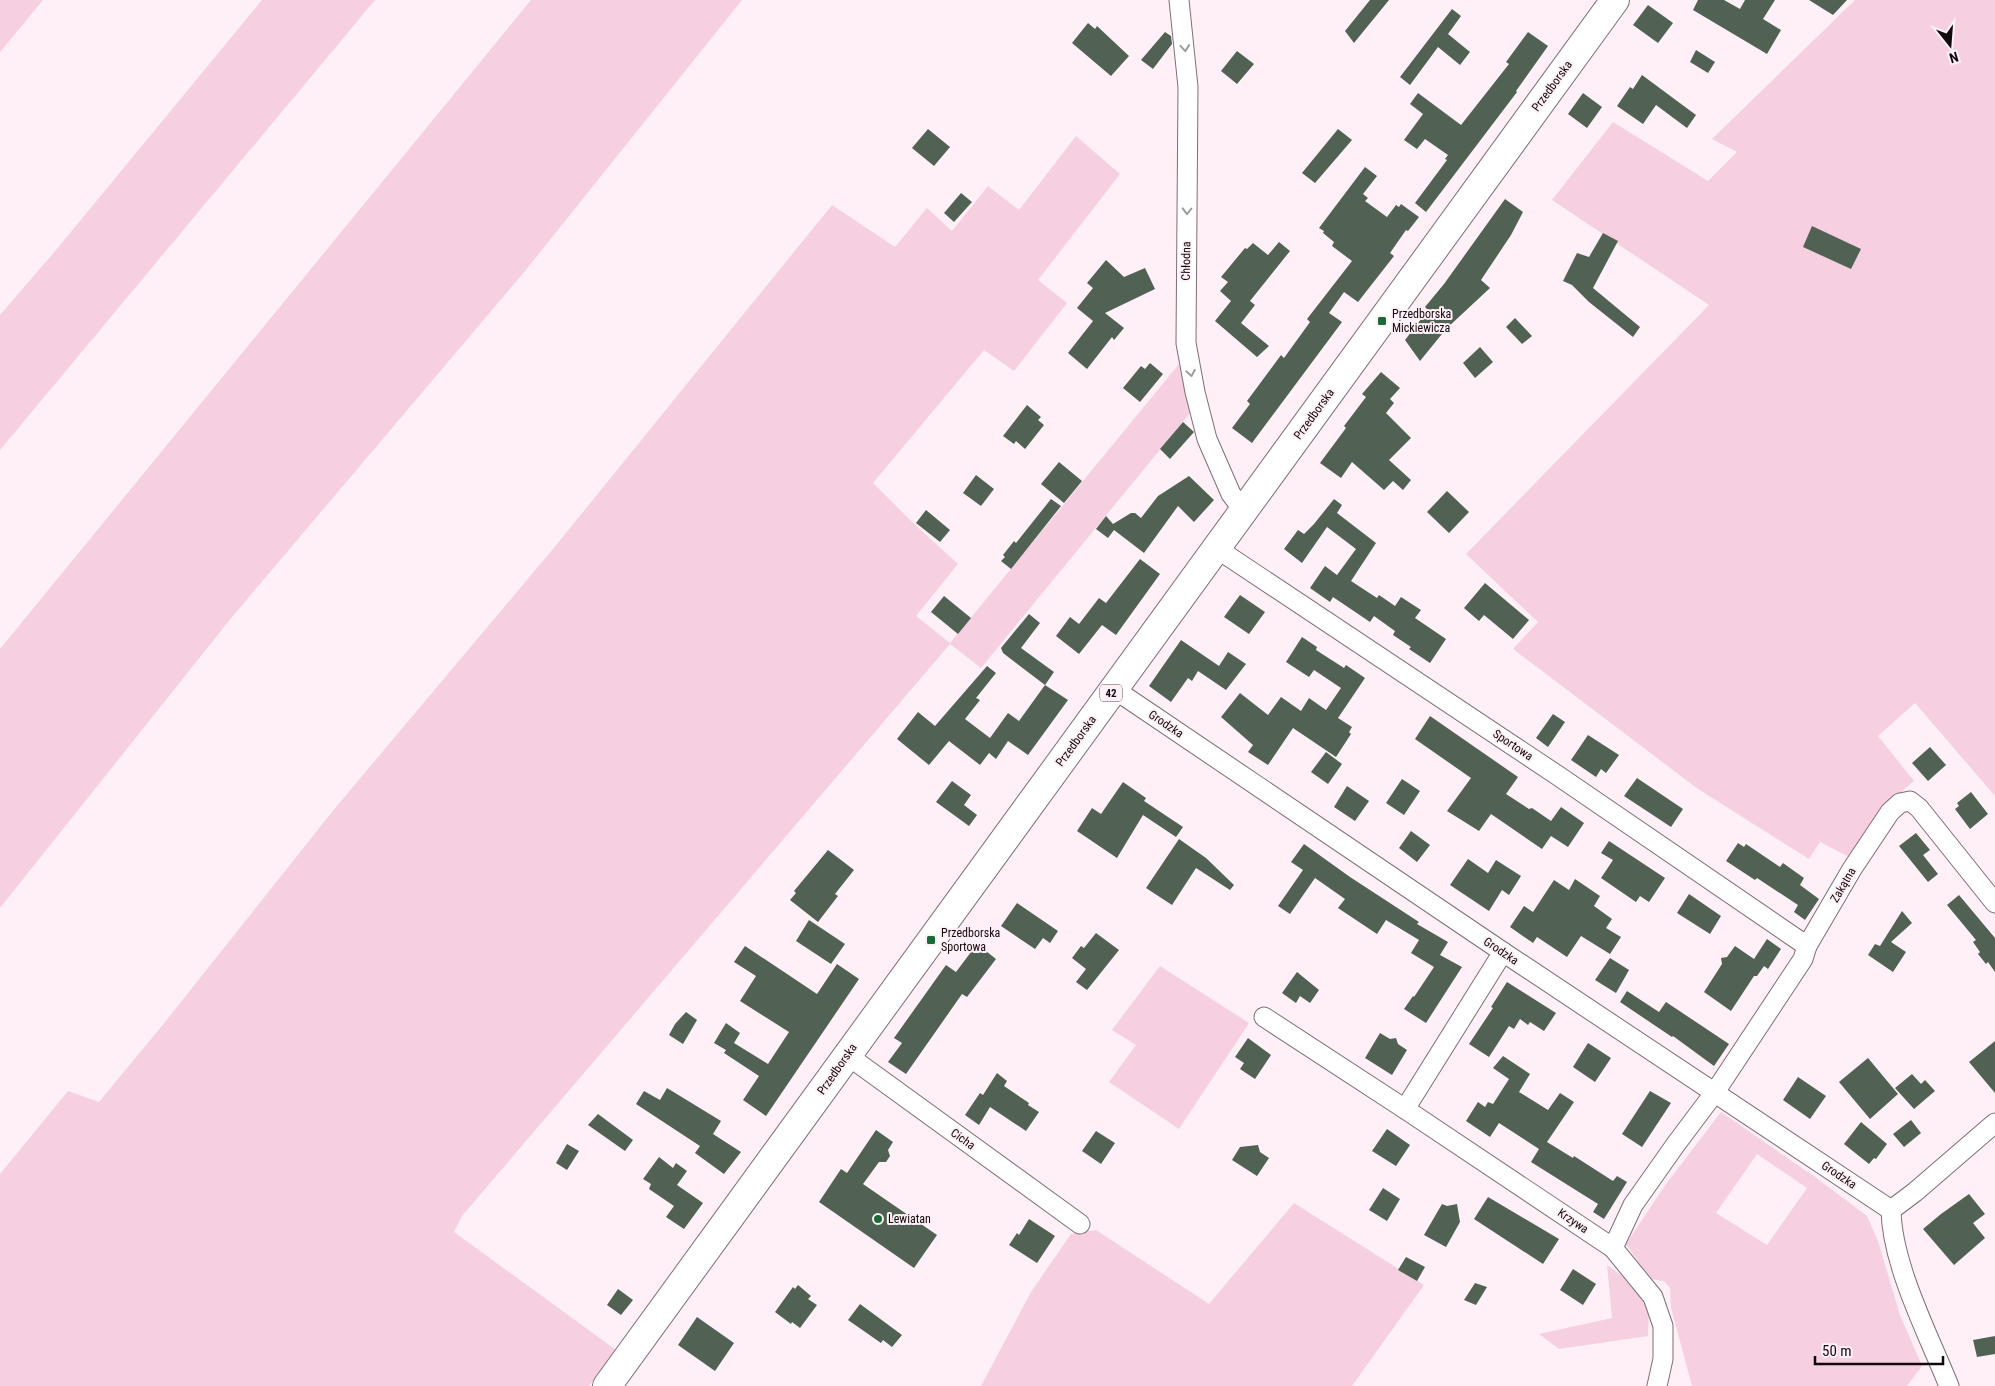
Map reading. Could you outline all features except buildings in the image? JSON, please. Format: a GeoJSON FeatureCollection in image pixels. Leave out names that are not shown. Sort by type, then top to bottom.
{"type":"FeatureCollection","features":[{"type":"Feature","properties":{"kind":"main road","name":"Przedborska"},"geometry":{"type":"LineString","coordinates":[[607,1386],[1615,0]]}},
{"type":"Feature","properties":{"kind":"street","name":"Chłodna"},"geometry":{"type":"LineString","coordinates":[[1178,0],[1188,87],[1186,343],[1195,392],[1208,439],[1231,494],[1244,510]]}},
{"type":"Feature","properties":{"kind":"street","name":"Sportowa"},"geometry":{"type":"LineString","coordinates":[[1216,548],[1549,770],[1807,946]]}},
{"type":"Feature","properties":{"kind":"street","name":"Grodzka"},"geometry":{"type":"LineString","coordinates":[[1114,689],[1890,1210]]}},
{"type":"Feature","properties":{"kind":"street","name":"Zakątna"},"geometry":{"type":"LineString","coordinates":[[1613,1248],[1633,1206],[1715,1092],[1803,959],[1807,946],[1852,869],[1890,812],[1900,803],[1910,801],[1919,808],[1995,903]]}},
{"type":"Feature","properties":{"kind":"street"},"geometry":{"type":"LineString","coordinates":[[1405,1108],[1504,952]]}},
{"type":"Feature","properties":{"kind":"street","name":"Krzywa"},"geometry":{"type":"LineString","coordinates":[[1264,1016],[1613,1248],[1653,1297],[1663,1326],[1663,1359],[1658,1386]]}},
{"type":"Feature","properties":{"kind":"street","name":"Cicha"},"geometry":{"type":"LineString","coordinates":[[846,1055],[1080,1224]]}},
{"type":"Feature","properties":{"kind":"street"},"geometry":{"type":"LineString","coordinates":[[1949,1386],[1898,1257],[1891,1228],[1890,1210],[1915,1192],[1995,1123]]}},
{"type":"Feature","properties":{"kind":"shaded area"},"geometry":{"type":"Polygon","coordinates":[[[0,0],[43,0],[0,52],[0,0]]]}},
{"type":"Feature","properties":{"kind":"shaded area"},"geometry":{"type":"Polygon","coordinates":[[[262,0],[375,0],[0,450],[0,315],[262,0]]]}},
{"type":"Feature","properties":{"kind":"shaded area"},"geometry":{"type":"Polygon","coordinates":[[[531,0],[742,0],[525,271],[232,617],[0,908],[0,649],[531,0]]]}},
{"type":"Feature","properties":{"kind":"shaded area"},"geometry":{"type":"Polygon","coordinates":[[[1855,0],[1995,0],[1995,796],[1915,703],[1878,736],[1914,781],[1881,809],[1849,857],[1820,842],[1809,859],[1698,789],[1513,649],[1538,622],[1466,554],[1709,305],[1552,200],[1613,122],[1708,181],[1737,152],[1712,139],[1855,0]]]}},
{"type":"Feature","properties":{"kind":"shaded area"},"geometry":{"type":"Polygon","coordinates":[[[1076,136],[1120,174],[1038,280],[1067,303],[1014,371],[984,350],[873,483],[958,564],[916,616],[950,643],[1179,364],[1190,413],[981,668],[950,644],[462,1216],[454,1232],[616,1350],[589,1386],[0,1386],[0,1174],[68,1091],[99,1102],[336,807],[553,549],[832,205],[895,247],[927,208],[952,231],[988,186],[1019,210],[1076,136]]]}},
{"type":"Feature","properties":{"kind":"shaded area"},"geometry":{"type":"Polygon","coordinates":[[[1160,966],[1249,1023],[1179,1129],[1109,1082],[1136,1045],[1112,1030],[1160,966]]]}},
{"type":"Feature","properties":{"kind":"shaded area"},"geometry":{"type":"Polygon","coordinates":[[[1721,1112],[1815,1177],[1867,1216],[1878,1241],[1900,1315],[1922,1366],[1907,1386],[1692,1386],[1671,1308],[1670,1288],[1664,1281],[1650,1279],[1626,1244],[1666,1184],[1721,1112]],[[1757,1154],[1716,1213],[1767,1245],[1807,1188],[1757,1154]]]}},
{"type":"Feature","properties":{"kind":"shaded area"},"geometry":{"type":"Polygon","coordinates":[[[1294,1203],[1424,1285],[1352,1386],[981,1386],[1031,1292],[1071,1234],[1096,1230],[1209,1304],[1294,1203]]]}},
{"type":"Feature","properties":{"kind":"shaded area"},"geometry":{"type":"Polygon","coordinates":[[[1607,1265],[1634,1284],[1649,1307],[1648,1336],[1559,1349],[1539,1334],[1612,1318],[1607,1265]]]}},
{"type":"Feature","properties":{"kind":"place","name":"Przedborska Mickiewicza"},"geometry":{"type":"Point","coordinates":[1382,321]}},
{"type":"Feature","properties":{"kind":"place","name":"Przedborska Sportowa"},"geometry":{"type":"Point","coordinates":[931,940]}},
{"type":"Feature","properties":{"kind":"place","name":"Lewiatan"},"geometry":{"type":"Point","coordinates":[878,1219]}}]}
